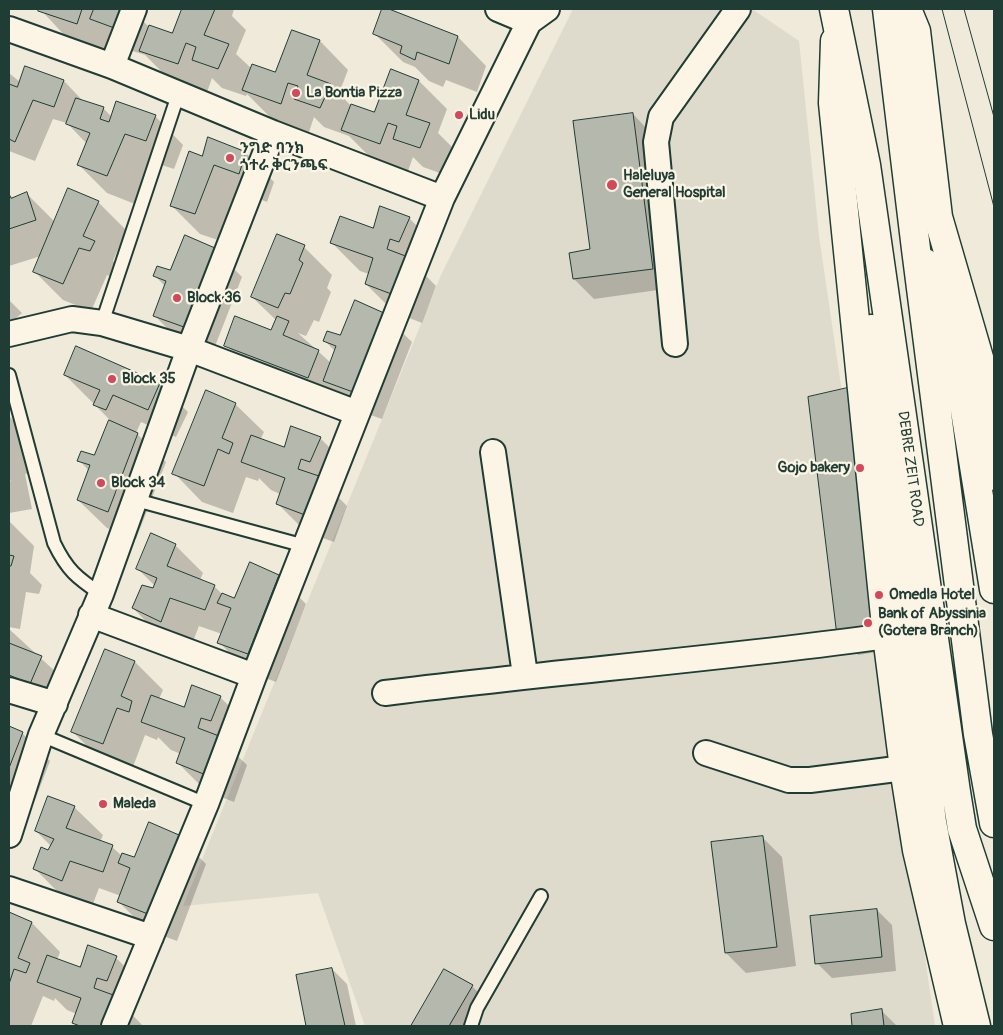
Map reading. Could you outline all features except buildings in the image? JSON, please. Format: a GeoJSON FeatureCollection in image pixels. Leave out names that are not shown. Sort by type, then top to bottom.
{"type":"FeatureCollection","features":[{"type":"Feature","properties":{"kind":"main road"},"geometry":{"type":"LineString","coordinates":[[887,9],[978,734],[994,823]]}},
{"type":"Feature","properties":{"kind":"main road"},"geometry":{"type":"LineString","coordinates":[[907,9],[916,31],[938,217],[984,375],[994,476]]}},
{"type":"Feature","properties":{"kind":"main road"},"geometry":{"type":"LineString","coordinates":[[835,13],[833,103],[887,636],[917,850],[958,1026]]}},
{"type":"Feature","properties":{"kind":"main road","name":"DEBRE ZEIT ROAD"},"geometry":{"type":"LineString","coordinates":[[835,13],[853,95],[877,237],[962,829],[994,926]]}},
{"type":"Feature","properties":{"kind":"main road"},"geometry":{"type":"LineString","coordinates":[[877,237],[873,293],[873,336],[888,484],[932,822],[951,924],[976,1026]]}},
{"type":"Feature","properties":{"kind":"main road"},"geometry":{"type":"LineString","coordinates":[[916,249],[936,276],[954,343],[994,589]]}},
{"type":"Feature","properties":{"kind":"street"},"geometry":{"type":"LineString","coordinates":[[112,66],[134,9]]}},
{"type":"Feature","properties":{"kind":"street"},"geometry":{"type":"LineString","coordinates":[[114,1026],[206,804],[356,413],[442,198],[538,15],[498,9]]}},
{"type":"Feature","properties":{"kind":"street"},"geometry":{"type":"LineString","coordinates":[[675,344],[656,142],[661,117],[738,9]]}},
{"type":"Feature","properties":{"kind":"street"},"geometry":{"type":"LineString","coordinates":[[9,30],[112,66],[272,133],[442,198]]}},
{"type":"Feature","properties":{"kind":"street"},"geometry":{"type":"LineString","coordinates":[[9,835],[41,735],[96,605],[136,500],[189,349],[272,133]]}},
{"type":"Feature","properties":{"kind":"street"},"geometry":{"type":"LineString","coordinates":[[9,334],[72,319],[102,323],[189,349],[356,413]]}},
{"type":"Feature","properties":{"kind":"street"},"geometry":{"type":"LineString","coordinates":[[493,452],[526,675]]}},
{"type":"Feature","properties":{"kind":"street"},"geometry":{"type":"LineString","coordinates":[[96,605],[254,676]]}},
{"type":"Feature","properties":{"kind":"street"},"geometry":{"type":"LineString","coordinates":[[386,693],[526,675],[799,648],[887,636]]}},
{"type":"Feature","properties":{"kind":"street"},"geometry":{"type":"LineString","coordinates":[[9,690],[55,704]]}},
{"type":"Feature","properties":{"kind":"street"},"geometry":{"type":"LineString","coordinates":[[706,753],[789,780],[810,780],[904,768]]}},
{"type":"Feature","properties":{"kind":"street"},"geometry":{"type":"LineString","coordinates":[[9,889],[150,937]]}},
{"type":"Feature","properties":{"kind":"lane"},"geometry":{"type":"LineString","coordinates":[[102,323],[178,95]]}},
{"type":"Feature","properties":{"kind":"lane"},"geometry":{"type":"LineString","coordinates":[[9,375],[54,543],[64,564],[96,605]]}},
{"type":"Feature","properties":{"kind":"lane"},"geometry":{"type":"LineString","coordinates":[[136,500],[305,546]]}},
{"type":"Feature","properties":{"kind":"lane"},"geometry":{"type":"LineString","coordinates":[[41,735],[206,804]]}},
{"type":"Feature","properties":{"kind":"lane"},"geometry":{"type":"LineString","coordinates":[[472,1026],[477,1008],[540,896]]}},
{"type":"Feature","properties":{"kind":"shaded area"},"geometry":{"type":"Polygon","coordinates":[[[573,9],[752,9],[799,41],[819,236],[935,1026],[365,1026],[318,893],[183,906],[441,275],[573,9]]]}},
{"type":"Feature","properties":{"kind":"tram line"},"geometry":{"type":"LineString","coordinates":[[942,9],[994,207]]}},
{"type":"Feature","properties":{"kind":"tram line"},"geometry":{"type":"LineString","coordinates":[[964,9],[994,117]]}},
{"type":"Feature","properties":{"kind":"place","name":"La Bontia Pizza"},"geometry":{"type":"Point","coordinates":[296,93]}},
{"type":"Feature","properties":{"kind":"place","name":"Lidu"},"geometry":{"type":"Point","coordinates":[459,115]}},
{"type":"Feature","properties":{"kind":"place","name":"ንግድ ባንክ ጎተራ ቅርንጫፍ"},"geometry":{"type":"Point","coordinates":[230,158]}},
{"type":"Feature","properties":{"kind":"place","name":"Haleluya General Hospital"},"geometry":{"type":"Point","coordinates":[612,185]}},
{"type":"Feature","properties":{"kind":"place","name":"Block 36"},"geometry":{"type":"Point","coordinates":[177,298]}},
{"type":"Feature","properties":{"kind":"place","name":"Block 35"},"geometry":{"type":"Point","coordinates":[112,379]}},
{"type":"Feature","properties":{"kind":"place","name":"Gojo bakery"},"geometry":{"type":"Point","coordinates":[860,468]}},
{"type":"Feature","properties":{"kind":"place","name":"Block 34"},"geometry":{"type":"Point","coordinates":[101,483]}},
{"type":"Feature","properties":{"kind":"place","name":"Omedla Hotel"},"geometry":{"type":"Point","coordinates":[879,595]}},
{"type":"Feature","properties":{"kind":"place","name":"Bank of Abyssinia (Gotera Branch)"},"geometry":{"type":"Point","coordinates":[868,623]}},
{"type":"Feature","properties":{"kind":"place","name":"Maleda"},"geometry":{"type":"Point","coordinates":[103,804]}}]}
